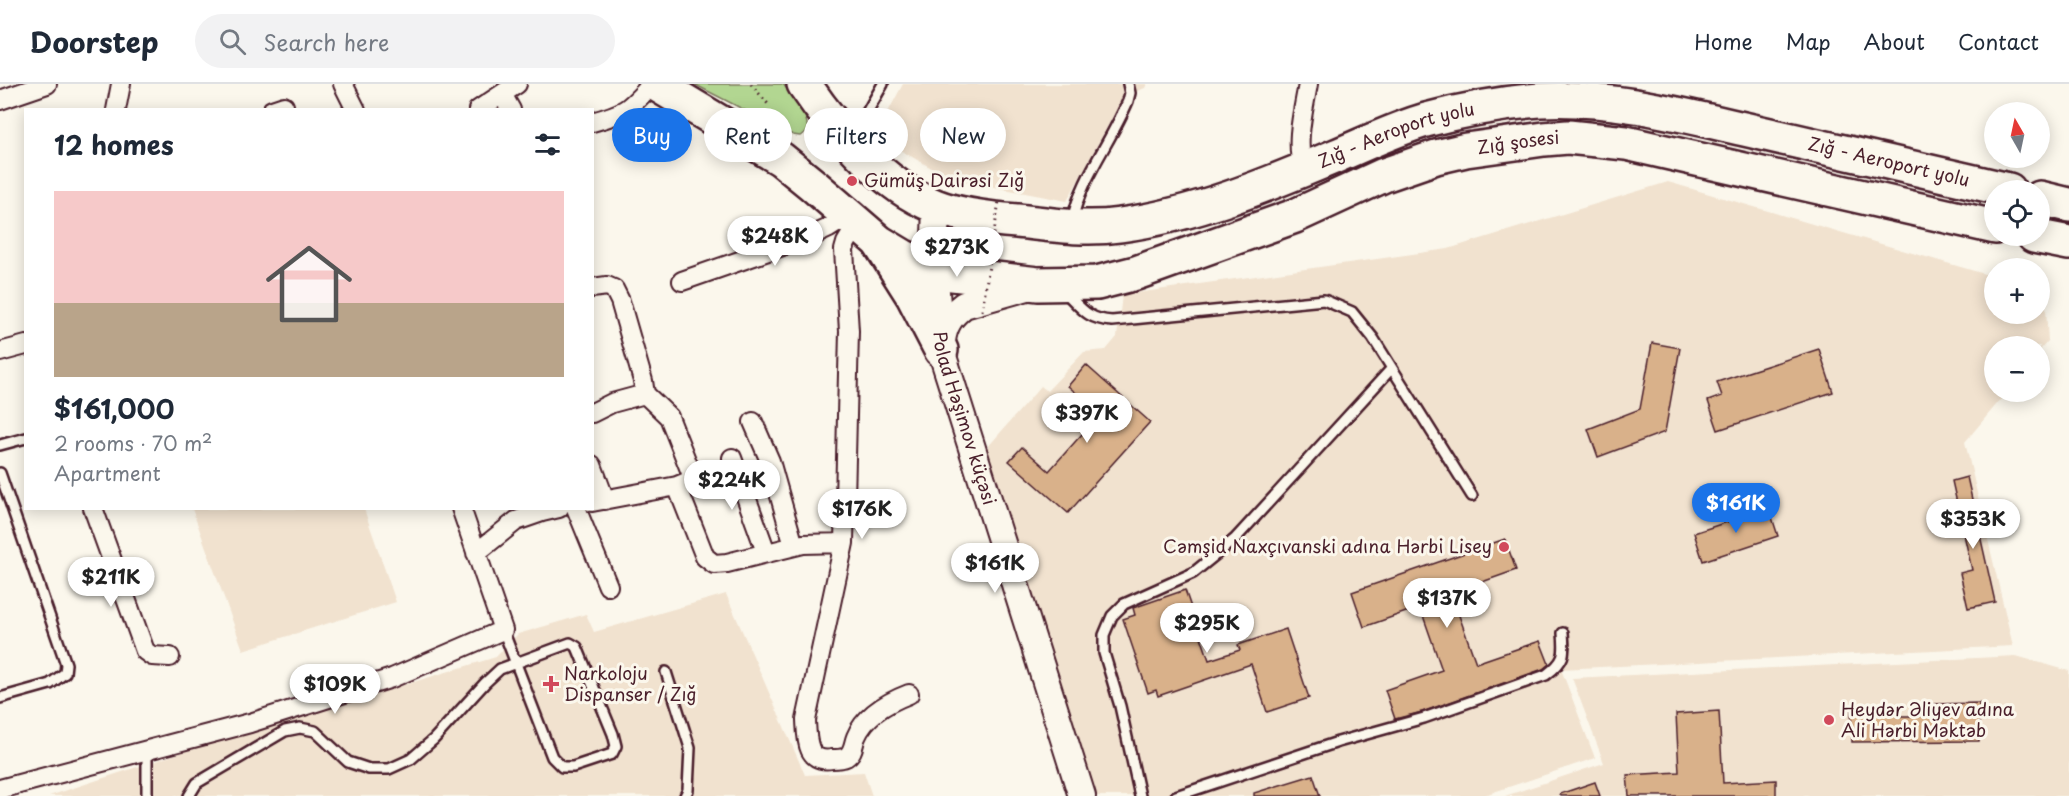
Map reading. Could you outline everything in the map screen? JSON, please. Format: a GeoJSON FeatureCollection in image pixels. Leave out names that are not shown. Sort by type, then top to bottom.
{"type":"FeatureCollection","features":[{"type":"Feature","properties":{"kind":"highway"},"geometry":{"type":"LineString","coordinates":[[654,84],[781,159],[862,226],[913,296],[941,350]]}},
{"type":"Feature","properties":{"kind":"highway","name":"Zığ - Aeroport yolu"},"geometry":{"type":"LineString","coordinates":[[804,84],[820,108]]}},
{"type":"Feature","properties":{"kind":"highway","name":"Zığ - Aeroport yolu"},"geometry":{"type":"LineString","coordinates":[[873,162],[910,193],[936,206],[992,219],[1071,227],[1118,225],[1200,207],[1424,121],[1572,92],[1670,112],[1984,184]]}},
{"type":"Feature","properties":{"kind":"highway","name":"Zığ şosesi"},"geometry":{"type":"LineString","coordinates":[[862,226],[904,257],[950,274],[1048,284],[1097,283],[1136,273],[1284,220],[1384,175],[1436,157],[1503,144],[1560,138],[1626,143],[1984,224]]}},
{"type":"Feature","properties":{"kind":"highway"},"geometry":{"type":"LineString","coordinates":[[2050,200],[2069,205]]}},
{"type":"Feature","properties":{"kind":"street"},"geometry":{"type":"LineString","coordinates":[[0,100],[47,84]]}},
{"type":"Feature","properties":{"kind":"street"},"geometry":{"type":"LineString","coordinates":[[116,108],[121,84]]}},
{"type":"Feature","properties":{"kind":"street"},"geometry":{"type":"LineString","coordinates":[[343,84],[355,108]]}},
{"type":"Feature","properties":{"kind":"street"},"geometry":{"type":"LineString","coordinates":[[594,121],[628,110],[654,84]]}},
{"type":"Feature","properties":{"kind":"street"},"geometry":{"type":"LineString","coordinates":[[1303,169],[1299,142],[1308,84]]}},
{"type":"Feature","properties":{"kind":"street"},"geometry":{"type":"LineString","coordinates":[[483,108],[510,96]]}},
{"type":"Feature","properties":{"kind":"street","name":"Polad Həşimov küçəsi"},"geometry":{"type":"LineString","coordinates":[[936,206],[934,269],[941,350],[1082,796]]}},
{"type":"Feature","properties":{"kind":"street"},"geometry":{"type":"LineString","coordinates":[[682,281],[829,228],[862,226]]}},
{"type":"Feature","properties":{"kind":"street"},"geometry":{"type":"LineString","coordinates":[[862,226],[844,250],[849,331],[844,543],[806,720],[808,745],[814,756],[824,760],[845,757],[852,750],[856,736],[867,719],[890,702],[909,694]]}},
{"type":"Feature","properties":{"kind":"street"},"geometry":{"type":"LineString","coordinates":[[941,350],[946,323],[964,305],[1048,284]]}},
{"type":"Feature","properties":{"kind":"street"},"geometry":{"type":"LineString","coordinates":[[594,288],[607,286],[614,288],[644,381],[645,394],[669,417],[692,475],[689,481],[677,486],[599,501],[594,475]]}},
{"type":"Feature","properties":{"kind":"street"},"geometry":{"type":"LineString","coordinates":[[0,352],[24,346]]}},
{"type":"Feature","properties":{"kind":"street"},"geometry":{"type":"LineString","coordinates":[[594,412],[612,403],[645,394]]}},
{"type":"Feature","properties":{"kind":"street"},"geometry":{"type":"LineString","coordinates":[[753,422],[771,461],[794,546]]}},
{"type":"Feature","properties":{"kind":"street"},"geometry":{"type":"LineString","coordinates":[[732,458],[766,552]]}},
{"type":"Feature","properties":{"kind":"street"},"geometry":{"type":"LineString","coordinates":[[677,486],[705,557],[714,564],[727,563],[803,544],[844,543]]}},
{"type":"Feature","properties":{"kind":"street"},"geometry":{"type":"LineString","coordinates":[[94,510],[145,651],[152,656],[170,657]]}},
{"type":"Feature","properties":{"kind":"street"},"geometry":{"type":"LineString","coordinates":[[0,789],[250,723],[392,678],[503,630],[462,510]]}},
{"type":"Feature","properties":{"kind":"street"},"geometry":{"type":"LineString","coordinates":[[477,553],[516,521],[550,510]]}},
{"type":"Feature","properties":{"kind":"street"},"geometry":{"type":"LineString","coordinates":[[577,510],[608,586]]}},
{"type":"Feature","properties":{"kind":"lane"},"geometry":{"type":"LineString","coordinates":[[870,108],[884,84]]}},
{"type":"Feature","properties":{"kind":"lane"},"geometry":{"type":"LineString","coordinates":[[1071,227],[1084,186],[1128,101],[1130,93],[1128,84]]}},
{"type":"Feature","properties":{"kind":"lane"},"geometry":{"type":"LineString","coordinates":[[1048,284],[1091,317],[1112,321],[1324,300],[1352,312],[1373,338],[1472,496]]}},
{"type":"Feature","properties":{"kind":"lane"},"geometry":{"type":"LineString","coordinates":[[1140,796],[1119,705],[1104,653],[1104,635],[1112,616],[1124,604],[1193,573],[1235,539],[1392,368]]}},
{"type":"Feature","properties":{"kind":"lane"},"geometry":{"type":"LineString","coordinates":[[0,445],[24,439]]}},
{"type":"Feature","properties":{"kind":"lane"},"geometry":{"type":"LineString","coordinates":[[0,473],[66,664],[65,673],[50,684],[0,699]]}},
{"type":"Feature","properties":{"kind":"lane"},"geometry":{"type":"LineString","coordinates":[[189,796],[197,783],[285,730],[300,728],[315,731],[348,762],[369,769],[389,769],[411,759],[500,669],[515,662],[570,643],[577,647],[613,734],[616,746],[612,754],[573,767],[562,767],[552,757],[515,662],[503,630]]}},
{"type":"Feature","properties":{"kind":"lane"},"geometry":{"type":"LineString","coordinates":[[1176,796],[1338,742],[1424,718],[1546,675],[1559,666],[1565,652],[1563,633]]}},
{"type":"Feature","properties":{"kind":"lane"},"geometry":{"type":"LineString","coordinates":[[666,672],[690,747],[688,790],[685,796]]}},
{"type":"Feature","properties":{"kind":"lane"},"geometry":{"type":"LineString","coordinates":[[147,750],[147,796]]}},
{"type":"Feature","properties":{"kind":"path"},"geometry":{"type":"LineString","coordinates":[[751,84],[768,104]]}},
{"type":"Feature","properties":{"kind":"path"},"geometry":{"type":"LineString","coordinates":[[982,311],[999,201]]}},
{"type":"Feature","properties":{"kind":"shaded area"},"geometry":{"type":"Polygon","coordinates":[[[903,84],[1147,84],[1145,88],[1124,96],[1067,201],[951,179],[921,162],[1006,162],[1006,108],[920,108],[920,161],[908,155],[908,108],[890,108],[903,84]]]}},
{"type":"Feature","properties":{"kind":"shaded area","name":"Cəmşid Naxçıvanski adına Hərbi Lisey"},"geometry":{"type":"Polygon","coordinates":[[[1668,182],[1984,274],[1984,324],[2047,324],[2048,336],[1984,336],[1984,402],[1999,402],[1965,442],[2013,646],[1561,669],[1595,758],[1482,796],[1096,796],[986,449],[1041,386],[1047,391],[1084,352],[1106,350],[1117,337],[1122,295],[1448,249],[1668,182]]]}},
{"type":"Feature","properties":{"kind":"shaded area"},"geometry":{"type":"Polygon","coordinates":[[[192,510],[364,510],[396,602],[243,650],[192,510]]]}},
{"type":"Feature","properties":{"kind":"shaded area"},"geometry":{"type":"Polygon","coordinates":[[[726,594],[805,775],[864,772],[872,796],[49,796],[183,752],[496,657],[518,634],[586,614],[594,632],[726,594]]]}},
{"type":"Feature","properties":{"kind":"shaded area","name":"Heydər Əliyev adına Ali Hərbi Məktəb"},"geometry":{"type":"Polygon","coordinates":[[[2016,656],[2069,671],[2069,796],[1505,796],[1604,763],[1572,678],[2016,656]]]}},
{"type":"Feature","properties":{"kind":"green space"},"geometry":{"type":"Polygon","coordinates":[[[694,84],[783,84],[804,114],[804,133],[800,136],[792,134],[792,108],[741,108],[694,84]]]}},
{"type":"Feature","properties":{"kind":"building"},"geometry":{"type":"Polygon","coordinates":[[[1652,343],[1680,348],[1665,432],[1598,457],[1588,429],[1640,409],[1652,343]]]}},
{"type":"Feature","properties":{"kind":"building"},"geometry":{"type":"Polygon","coordinates":[[[1819,349],[1833,392],[1718,430],[1708,401],[1722,396],[1717,382],[1819,349]]]}},
{"type":"Feature","properties":{"kind":"building"},"geometry":{"type":"Polygon","coordinates":[[[1086,365],[1150,422],[1068,513],[1009,461],[1022,447],[1049,471],[1100,414],[1068,386],[1086,365]]]}},
{"type":"Feature","properties":{"kind":"building"},"geometry":{"type":"Polygon","coordinates":[[[1967,477],[1995,602],[1968,608],[1960,573],[1972,570],[1952,481],[1967,477]]]}},
{"type":"Feature","properties":{"kind":"building"},"geometry":{"type":"Polygon","coordinates":[[[1769,508],[1778,536],[1703,561],[1694,533],[1769,508]]]}},
{"type":"Feature","properties":{"kind":"building"},"geometry":{"type":"Polygon","coordinates":[[[1505,539],[1516,570],[1451,593],[1476,663],[1540,641],[1549,664],[1543,669],[1422,712],[1395,719],[1385,690],[1442,670],[1420,607],[1364,627],[1352,592],[1505,539]]]}},
{"type":"Feature","properties":{"kind":"building"},"geometry":{"type":"Polygon","coordinates":[[[1185,590],[1209,660],[1240,650],[1238,645],[1286,629],[1309,698],[1267,712],[1251,664],[1158,696],[1156,690],[1148,693],[1123,619],[1135,615],[1133,608],[1185,590]]]}},
{"type":"Feature","properties":{"kind":"building"},"geometry":{"type":"Polygon","coordinates":[[[1979,703],[1979,741],[1852,742],[1851,706],[1896,705],[1896,716],[1934,716],[1934,704],[1979,703]]]}},
{"type":"Feature","properties":{"kind":"building"},"geometry":{"type":"Polygon","coordinates":[[[1719,711],[1723,783],[1776,780],[1776,796],[1629,796],[1627,775],[1679,772],[1676,714],[1719,711]]]}},
{"type":"Feature","properties":{"kind":"building"},"geometry":{"type":"Polygon","coordinates":[[[1313,775],[1320,796],[1254,796],[1254,793],[1313,775]]]}},
{"type":"Feature","properties":{"kind":"building"},"geometry":{"type":"Polygon","coordinates":[[[1595,782],[1600,796],[1561,796],[1560,794],[1595,782]]]}},
{"type":"Feature","properties":{"kind":"place","name":"Gümüş Dairəsi Zığ"},"geometry":{"type":"Point","coordinates":[852,181]}},
{"type":"Feature","properties":{"kind":"place","name":"Cəmşid Naxçıvanski adına Hərbi Lisey"},"geometry":{"type":"Point","coordinates":[1504,547]}},
{"type":"Feature","properties":{"kind":"place","name":"Narkoloju Dispanser / Zığ"},"geometry":{"type":"Point","coordinates":[551,684]}},
{"type":"Feature","properties":{"kind":"place","name":"Heydər Əliyev adına Ali Hərbi Məktəb"},"geometry":{"type":"Point","coordinates":[1829,720]}}]}
